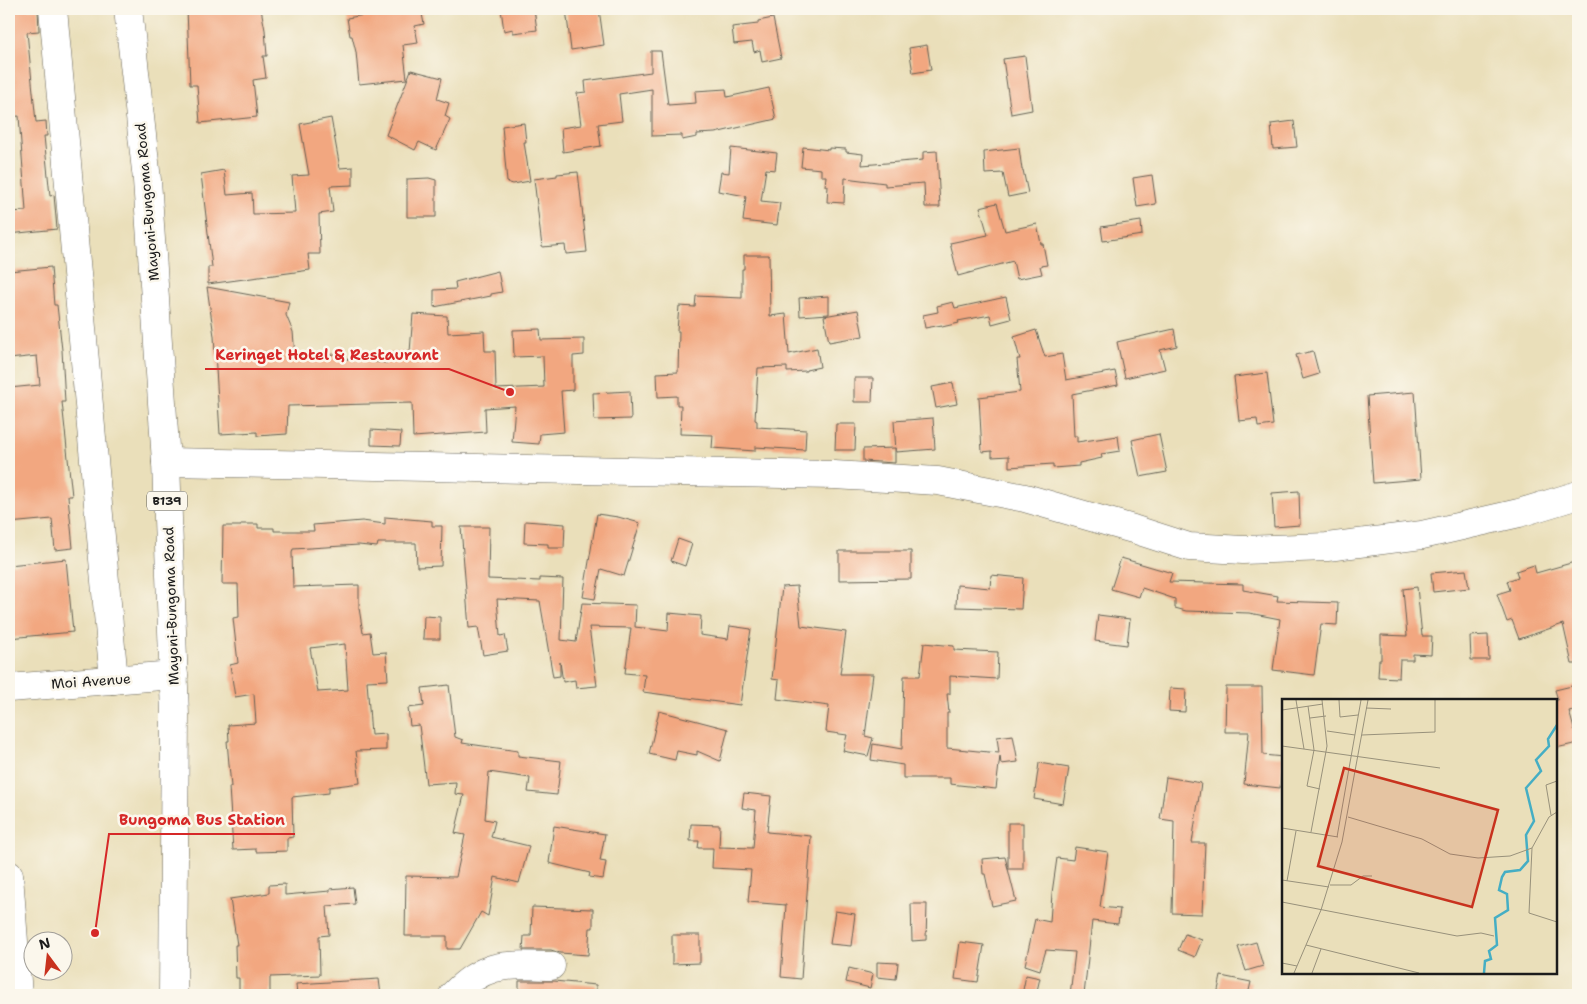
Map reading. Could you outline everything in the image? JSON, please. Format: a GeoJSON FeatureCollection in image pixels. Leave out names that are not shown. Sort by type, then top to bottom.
{"type":"FeatureCollection","features":[{"type":"Feature","properties":{"kind":"street"},"geometry":{"type":"LineString","coordinates":[[53,9],[114,680]]}},
{"type":"Feature","properties":{"kind":"street","name":"Mayoni-Bungoma Road"},"geometry":{"type":"LineString","coordinates":[[128,9],[147,180],[166,462],[175,725],[173,995]]}},
{"type":"Feature","properties":{"kind":"street"},"geometry":{"type":"LineString","coordinates":[[166,462],[834,475],[938,481],[1025,498],[1133,529],[1189,548],[1243,550],[1327,547],[1422,534],[1519,513],[1578,495]]}},
{"type":"Feature","properties":{"kind":"street","name":"Moi Avenue"},"geometry":{"type":"LineString","coordinates":[[9,688],[174,675]]}},
{"type":"Feature","properties":{"kind":"street"},"geometry":{"type":"LineString","coordinates":[[9,875],[18,995]]}},
{"type":"Feature","properties":{"kind":"street"},"geometry":{"type":"LineString","coordinates":[[453,995],[463,984],[486,970],[507,964],[551,966]]}},
{"type":"Feature","properties":{"kind":"building"},"geometry":{"type":"Polygon","coordinates":[[[10,9],[38,9],[39,31],[27,32],[36,122],[46,121],[47,136],[44,136],[50,196],[54,195],[57,229],[9,234],[9,212],[26,211],[19,116],[9,117],[9,43],[13,42],[10,9]]]}},
{"type":"Feature","properties":{"kind":"building"},"geometry":{"type":"Polygon","coordinates":[[[187,9],[261,9],[267,56],[263,56],[266,78],[253,80],[257,117],[200,123],[197,85],[190,85],[187,9]]]}},
{"type":"Feature","properties":{"kind":"building"},"geometry":{"type":"Polygon","coordinates":[[[363,9],[421,9],[424,24],[415,26],[418,43],[403,45],[407,79],[359,84],[356,52],[352,36],[350,36],[347,18],[364,15],[363,9]]]}},
{"type":"Feature","properties":{"kind":"building"},"geometry":{"type":"Polygon","coordinates":[[[501,9],[534,9],[537,30],[513,33],[513,29],[504,31],[501,9]]]}},
{"type":"Feature","properties":{"kind":"building"},"geometry":{"type":"Polygon","coordinates":[[[566,9],[599,9],[604,45],[571,50],[566,9]]]}},
{"type":"Feature","properties":{"kind":"building"},"geometry":{"type":"Polygon","coordinates":[[[773,18],[781,58],[762,62],[760,50],[754,52],[752,42],[734,44],[732,27],[758,24],[758,21],[773,18]]]}},
{"type":"Feature","properties":{"kind":"building"},"geometry":{"type":"Polygon","coordinates":[[[927,45],[931,70],[913,73],[909,48],[927,45]]]}},
{"type":"Feature","properties":{"kind":"building"},"geometry":{"type":"Polygon","coordinates":[[[651,51],[661,51],[668,105],[696,103],[695,91],[726,89],[727,97],[769,88],[776,119],[715,133],[697,134],[697,137],[682,140],[682,135],[652,136],[652,89],[619,94],[622,121],[598,124],[601,146],[563,152],[561,128],[581,125],[577,93],[586,92],[585,81],[651,72],[651,51]]]}},
{"type":"Feature","properties":{"kind":"building"},"geometry":{"type":"Polygon","coordinates":[[[1025,56],[1032,110],[1011,114],[1003,59],[1025,56]]]}},
{"type":"Feature","properties":{"kind":"building"},"geometry":{"type":"Polygon","coordinates":[[[411,70],[442,78],[437,99],[449,103],[445,116],[450,119],[436,150],[419,142],[415,150],[386,135],[411,70]]]}},
{"type":"Feature","properties":{"kind":"building"},"geometry":{"type":"Polygon","coordinates":[[[331,118],[340,168],[353,167],[353,185],[330,186],[333,212],[319,214],[320,254],[308,254],[310,270],[208,284],[208,267],[212,267],[201,174],[224,170],[227,195],[252,193],[253,214],[295,213],[292,176],[309,175],[300,124],[331,118]]]}},
{"type":"Feature","properties":{"kind":"building"},"geometry":{"type":"Polygon","coordinates":[[[1294,121],[1297,147],[1273,149],[1271,124],[1294,121]]]}},
{"type":"Feature","properties":{"kind":"building"},"geometry":{"type":"Polygon","coordinates":[[[524,123],[526,142],[524,142],[530,181],[513,184],[507,182],[502,126],[524,123]]]}},
{"type":"Feature","properties":{"kind":"building"},"geometry":{"type":"Polygon","coordinates":[[[803,147],[829,150],[829,148],[846,149],[846,152],[863,154],[862,165],[923,160],[923,152],[937,151],[940,207],[925,207],[924,183],[885,186],[885,183],[845,178],[844,203],[827,202],[828,186],[825,186],[826,176],[821,176],[821,169],[801,167],[803,147]]]}},
{"type":"Feature","properties":{"kind":"building"},"geometry":{"type":"Polygon","coordinates":[[[731,148],[777,153],[775,170],[766,169],[761,201],[780,203],[777,225],[743,221],[746,196],[718,191],[721,172],[729,173],[731,148]]]}},
{"type":"Feature","properties":{"kind":"building"},"geometry":{"type":"Polygon","coordinates":[[[1019,148],[1028,193],[1008,197],[1003,173],[985,174],[984,152],[1019,148]]]}},
{"type":"Feature","properties":{"kind":"building"},"geometry":{"type":"Polygon","coordinates":[[[578,172],[587,252],[566,254],[565,245],[542,247],[534,179],[578,172]]]}},
{"type":"Feature","properties":{"kind":"building"},"geometry":{"type":"Polygon","coordinates":[[[1152,175],[1156,204],[1137,207],[1133,178],[1152,175]]]}},
{"type":"Feature","properties":{"kind":"building"},"geometry":{"type":"Polygon","coordinates":[[[429,178],[436,180],[436,217],[407,217],[407,179],[429,178]]]}},
{"type":"Feature","properties":{"kind":"building"},"geometry":{"type":"Polygon","coordinates":[[[997,203],[1005,231],[1037,224],[1047,265],[1040,266],[1042,274],[1017,279],[1013,261],[958,276],[950,243],[988,235],[980,207],[997,203]]]}},
{"type":"Feature","properties":{"kind":"building"},"geometry":{"type":"Polygon","coordinates":[[[1141,221],[1142,235],[1103,241],[1101,227],[1141,221]]]}},
{"type":"Feature","properties":{"kind":"building"},"geometry":{"type":"Polygon","coordinates":[[[744,255],[769,255],[770,316],[786,314],[789,354],[817,348],[820,367],[806,371],[787,372],[787,367],[758,368],[755,420],[757,421],[757,427],[806,430],[805,450],[755,447],[755,451],[712,448],[713,435],[680,434],[681,405],[677,405],[677,396],[658,397],[657,373],[678,372],[679,331],[677,331],[679,306],[695,307],[696,296],[742,298],[744,255]]]}},
{"type":"Feature","properties":{"kind":"building"},"geometry":{"type":"Polygon","coordinates":[[[51,267],[54,305],[57,305],[62,350],[65,402],[62,402],[72,496],[68,496],[73,548],[55,550],[52,519],[9,523],[9,388],[40,385],[37,356],[9,359],[9,271],[51,267]]]}},
{"type":"Feature","properties":{"kind":"building"},"geometry":{"type":"Polygon","coordinates":[[[498,271],[502,292],[491,294],[491,296],[434,307],[434,290],[456,289],[455,282],[498,271]]]}},
{"type":"Feature","properties":{"kind":"building"},"geometry":{"type":"Polygon","coordinates":[[[207,287],[289,302],[286,315],[293,332],[295,355],[345,354],[345,359],[387,363],[387,353],[410,352],[413,314],[447,316],[448,333],[484,331],[485,351],[495,351],[496,389],[544,387],[543,356],[514,357],[513,330],[540,329],[541,340],[584,339],[584,355],[573,356],[573,390],[561,391],[564,432],[540,434],[539,444],[512,442],[515,406],[485,408],[486,432],[413,437],[412,403],[288,406],[287,434],[257,436],[257,432],[220,434],[214,336],[207,287]]]}},
{"type":"Feature","properties":{"kind":"building"},"geometry":{"type":"Polygon","coordinates":[[[829,296],[829,314],[800,316],[799,298],[829,296]]]}},
{"type":"Feature","properties":{"kind":"building"},"geometry":{"type":"Polygon","coordinates":[[[1006,297],[1011,319],[992,324],[990,315],[958,321],[959,323],[942,327],[942,325],[925,328],[923,315],[938,312],[937,306],[953,302],[955,308],[1006,297]]]}},
{"type":"Feature","properties":{"kind":"building"},"geometry":{"type":"Polygon","coordinates":[[[858,310],[863,336],[829,342],[824,316],[858,310]]]}},
{"type":"Feature","properties":{"kind":"building"},"geometry":{"type":"Polygon","coordinates":[[[1174,329],[1177,346],[1160,350],[1165,369],[1125,378],[1117,342],[1174,329]]]}},
{"type":"Feature","properties":{"kind":"building"},"geometry":{"type":"Polygon","coordinates":[[[1036,330],[1045,357],[1062,354],[1066,380],[1115,371],[1118,385],[1072,394],[1074,436],[1077,436],[1077,442],[1118,436],[1120,451],[1101,454],[1102,458],[1079,463],[1079,466],[1053,468],[1053,464],[1009,467],[1009,456],[992,457],[992,451],[982,452],[979,397],[1020,392],[1017,359],[1020,359],[1014,337],[1036,330]]]}},
{"type":"Feature","properties":{"kind":"building"},"geometry":{"type":"Polygon","coordinates":[[[1313,351],[1319,374],[1303,379],[1296,355],[1313,351]]]}},
{"type":"Feature","properties":{"kind":"building"},"geometry":{"type":"Polygon","coordinates":[[[1267,373],[1273,425],[1258,427],[1257,419],[1239,421],[1234,377],[1267,373]]]}},
{"type":"Feature","properties":{"kind":"building"},"geometry":{"type":"Polygon","coordinates":[[[854,378],[873,378],[872,402],[854,402],[854,378]]]}},
{"type":"Feature","properties":{"kind":"building"},"geometry":{"type":"Polygon","coordinates":[[[953,383],[957,404],[936,408],[932,387],[953,383]]]}},
{"type":"Feature","properties":{"kind":"building"},"geometry":{"type":"Polygon","coordinates":[[[630,391],[631,419],[594,420],[593,393],[630,391]]]}},
{"type":"Feature","properties":{"kind":"building"},"geometry":{"type":"Polygon","coordinates":[[[1415,392],[1421,479],[1373,483],[1367,396],[1415,392]]]}},
{"type":"Feature","properties":{"kind":"building"},"geometry":{"type":"Polygon","coordinates":[[[933,418],[935,449],[896,452],[894,421],[933,418]]]}},
{"type":"Feature","properties":{"kind":"building"},"geometry":{"type":"Polygon","coordinates":[[[836,424],[856,424],[855,450],[835,450],[836,424]]]}},
{"type":"Feature","properties":{"kind":"building"},"geometry":{"type":"Polygon","coordinates":[[[371,430],[401,432],[400,446],[371,445],[371,430]]]}},
{"type":"Feature","properties":{"kind":"building"},"geometry":{"type":"Polygon","coordinates":[[[1159,434],[1167,472],[1140,477],[1132,440],[1159,434]]]}},
{"type":"Feature","properties":{"kind":"building"},"geometry":{"type":"Polygon","coordinates":[[[895,448],[895,463],[863,461],[863,449],[895,448]]]}},
{"type":"Feature","properties":{"kind":"building"},"geometry":{"type":"Polygon","coordinates":[[[1299,491],[1300,525],[1274,527],[1272,493],[1299,491]]]}},
{"type":"Feature","properties":{"kind":"building"},"geometry":{"type":"Polygon","coordinates":[[[597,514],[640,523],[624,576],[601,569],[595,599],[583,597],[597,514]]]}},
{"type":"Feature","properties":{"kind":"building"},"geometry":{"type":"Polygon","coordinates":[[[385,517],[432,521],[432,526],[442,526],[441,566],[417,567],[416,543],[378,543],[377,547],[359,545],[293,549],[292,553],[293,587],[359,585],[359,608],[363,633],[370,632],[373,653],[386,652],[388,680],[367,681],[371,735],[386,734],[386,750],[356,751],[360,783],[329,787],[329,793],[292,797],[293,837],[287,838],[287,851],[256,852],[256,849],[233,850],[227,741],[229,741],[228,725],[256,723],[254,694],[235,697],[230,665],[238,663],[233,618],[239,617],[238,584],[222,584],[223,526],[258,524],[258,528],[274,528],[274,531],[314,531],[313,525],[362,521],[385,524],[385,517]],[[345,644],[310,648],[318,692],[348,690],[345,644]]]}},
{"type":"Feature","properties":{"kind":"building"},"geometry":{"type":"Polygon","coordinates":[[[525,521],[565,524],[564,548],[548,548],[548,544],[524,543],[525,521]]]}},
{"type":"Feature","properties":{"kind":"building"},"geometry":{"type":"Polygon","coordinates":[[[461,527],[489,527],[488,579],[540,581],[540,578],[563,579],[561,640],[576,642],[582,603],[636,605],[635,627],[668,631],[669,613],[701,616],[700,635],[728,639],[730,626],[751,629],[740,705],[643,692],[645,675],[625,673],[631,628],[589,627],[597,686],[576,688],[575,680],[563,682],[560,662],[560,676],[553,677],[540,601],[497,599],[500,636],[505,635],[508,651],[483,655],[478,627],[469,628],[461,527]]]}},
{"type":"Feature","properties":{"kind":"building"},"geometry":{"type":"Polygon","coordinates":[[[678,539],[692,544],[685,566],[671,561],[678,539]]]}},
{"type":"Feature","properties":{"kind":"building"},"geometry":{"type":"Polygon","coordinates":[[[839,551],[911,551],[911,579],[839,580],[839,551]]]}},
{"type":"Feature","properties":{"kind":"building"},"geometry":{"type":"Polygon","coordinates":[[[1121,558],[1172,573],[1169,582],[1243,584],[1243,590],[1278,596],[1277,601],[1338,603],[1337,625],[1321,624],[1314,675],[1273,670],[1280,619],[1249,613],[1186,611],[1175,608],[1175,599],[1142,588],[1139,597],[1111,589],[1121,558]]]}},
{"type":"Feature","properties":{"kind":"building"},"geometry":{"type":"Polygon","coordinates":[[[66,559],[73,632],[9,638],[9,565],[66,559]]]}},
{"type":"Feature","properties":{"kind":"building"},"geometry":{"type":"Polygon","coordinates":[[[1578,561],[1578,664],[1572,664],[1563,624],[1519,639],[1512,620],[1507,622],[1497,594],[1510,590],[1507,581],[1518,577],[1516,571],[1534,565],[1536,573],[1578,561]]]}},
{"type":"Feature","properties":{"kind":"building"},"geometry":{"type":"Polygon","coordinates":[[[1466,570],[1469,588],[1433,592],[1431,573],[1466,570]]]}},
{"type":"Feature","properties":{"kind":"building"},"geometry":{"type":"Polygon","coordinates":[[[991,575],[1023,578],[1021,609],[956,607],[957,585],[990,588],[991,575]]]}},
{"type":"Feature","properties":{"kind":"building"},"geometry":{"type":"Polygon","coordinates":[[[797,586],[801,626],[846,632],[840,674],[873,674],[865,736],[873,738],[868,756],[843,751],[847,735],[826,732],[829,706],[777,699],[779,680],[772,679],[782,587],[797,586]]]}},
{"type":"Feature","properties":{"kind":"building"},"geometry":{"type":"Polygon","coordinates":[[[1417,587],[1422,636],[1432,636],[1431,655],[1413,654],[1413,660],[1400,660],[1399,678],[1378,677],[1379,660],[1381,660],[1381,635],[1407,636],[1403,589],[1417,587]]]}},
{"type":"Feature","properties":{"kind":"building"},"geometry":{"type":"Polygon","coordinates":[[[1098,615],[1130,619],[1127,645],[1095,641],[1098,615]]]}},
{"type":"Feature","properties":{"kind":"building"},"geometry":{"type":"Polygon","coordinates":[[[424,616],[440,617],[440,639],[423,639],[424,616]]]}},
{"type":"Feature","properties":{"kind":"building"},"geometry":{"type":"Polygon","coordinates":[[[1488,635],[1489,660],[1471,660],[1470,636],[1488,635]]]}},
{"type":"Feature","properties":{"kind":"building"},"geometry":{"type":"Polygon","coordinates":[[[924,643],[954,646],[954,650],[998,652],[997,679],[950,676],[950,694],[947,694],[949,713],[947,713],[947,748],[999,753],[997,737],[1013,735],[1018,762],[1001,764],[1000,756],[996,789],[950,784],[950,778],[903,778],[903,765],[871,760],[873,744],[902,749],[904,676],[920,676],[924,643]]]}},
{"type":"Feature","properties":{"kind":"building"},"geometry":{"type":"Polygon","coordinates":[[[449,685],[455,737],[463,740],[462,743],[518,751],[518,756],[561,761],[557,795],[528,792],[530,778],[489,772],[485,819],[495,821],[491,837],[529,846],[519,883],[495,877],[488,916],[481,912],[460,949],[447,949],[447,936],[405,936],[406,876],[456,877],[465,835],[455,833],[464,795],[455,794],[456,782],[426,784],[419,725],[410,726],[408,708],[424,706],[422,688],[449,685]]]}},
{"type":"Feature","properties":{"kind":"building"},"geometry":{"type":"Polygon","coordinates":[[[1576,685],[1578,695],[1578,709],[1569,711],[1578,743],[1557,748],[1558,700],[1555,690],[1576,685]]]}},
{"type":"Feature","properties":{"kind":"building"},"geometry":{"type":"Polygon","coordinates":[[[1226,687],[1262,687],[1263,755],[1282,757],[1280,788],[1244,784],[1249,732],[1225,732],[1226,687]]]}},
{"type":"Feature","properties":{"kind":"building"},"geometry":{"type":"Polygon","coordinates":[[[1170,688],[1186,689],[1185,712],[1169,711],[1170,688]]]}},
{"type":"Feature","properties":{"kind":"building"},"geometry":{"type":"Polygon","coordinates":[[[659,711],[728,729],[720,761],[697,751],[697,755],[677,751],[675,760],[649,754],[659,711]]]}},
{"type":"Feature","properties":{"kind":"building"},"geometry":{"type":"Polygon","coordinates":[[[1039,763],[1069,768],[1063,804],[1034,799],[1039,763]]]}},
{"type":"Feature","properties":{"kind":"building"},"geometry":{"type":"Polygon","coordinates":[[[1166,777],[1201,783],[1192,843],[1205,843],[1202,914],[1172,913],[1174,821],[1160,819],[1166,777]]]}},
{"type":"Feature","properties":{"kind":"building"},"geometry":{"type":"Polygon","coordinates":[[[744,793],[771,796],[767,832],[811,836],[801,979],[781,977],[786,905],[748,902],[751,870],[712,868],[713,848],[698,848],[699,841],[690,841],[691,824],[720,825],[719,847],[753,848],[756,810],[742,808],[744,793]]]}},
{"type":"Feature","properties":{"kind":"building"},"geometry":{"type":"Polygon","coordinates":[[[1008,823],[1023,823],[1023,869],[1008,869],[1008,823]]]}},
{"type":"Feature","properties":{"kind":"building"},"geometry":{"type":"Polygon","coordinates":[[[554,826],[605,834],[600,861],[606,862],[603,879],[589,877],[590,873],[549,863],[554,826]]]}},
{"type":"Feature","properties":{"kind":"building"},"geometry":{"type":"Polygon","coordinates":[[[1075,847],[1108,852],[1100,907],[1120,909],[1118,924],[1092,921],[1084,995],[1070,995],[1075,952],[1046,950],[1040,970],[1025,965],[1035,919],[1050,922],[1057,858],[1073,860],[1075,847]]]}},
{"type":"Feature","properties":{"kind":"building"},"geometry":{"type":"Polygon","coordinates":[[[1005,857],[1016,901],[992,906],[985,874],[983,874],[982,859],[1005,857]]]}},
{"type":"Feature","properties":{"kind":"building"},"geometry":{"type":"Polygon","coordinates":[[[285,884],[285,895],[353,887],[355,904],[327,906],[329,935],[319,936],[320,975],[270,977],[270,995],[239,995],[239,978],[236,978],[235,945],[237,945],[230,899],[269,893],[269,885],[285,884]]]}},
{"type":"Feature","properties":{"kind":"building"},"geometry":{"type":"Polygon","coordinates":[[[911,904],[927,904],[926,940],[912,941],[911,904]]]}},
{"type":"Feature","properties":{"kind":"building"},"geometry":{"type":"Polygon","coordinates":[[[532,907],[593,909],[593,928],[590,928],[588,955],[560,953],[551,950],[523,950],[524,936],[531,936],[532,907]]]}},
{"type":"Feature","properties":{"kind":"building"},"geometry":{"type":"Polygon","coordinates":[[[835,911],[855,914],[851,946],[830,944],[835,911]]]}},
{"type":"Feature","properties":{"kind":"building"},"geometry":{"type":"Polygon","coordinates":[[[1185,934],[1202,940],[1195,957],[1178,950],[1185,934]]]}},
{"type":"Feature","properties":{"kind":"building"},"geometry":{"type":"Polygon","coordinates":[[[672,935],[700,935],[700,963],[672,964],[672,935]]]}},
{"type":"Feature","properties":{"kind":"building"},"geometry":{"type":"Polygon","coordinates":[[[960,942],[984,945],[978,982],[955,979],[960,942]]]}},
{"type":"Feature","properties":{"kind":"building"},"geometry":{"type":"Polygon","coordinates":[[[1256,942],[1263,966],[1246,971],[1238,947],[1256,942]]]}},
{"type":"Feature","properties":{"kind":"building"},"geometry":{"type":"Polygon","coordinates":[[[877,962],[898,963],[896,979],[877,977],[877,962]]]}},
{"type":"Feature","properties":{"kind":"building"},"geometry":{"type":"Polygon","coordinates":[[[849,968],[873,974],[870,988],[846,982],[849,968]]]}},
{"type":"Feature","properties":{"kind":"building"},"geometry":{"type":"Polygon","coordinates":[[[1026,975],[1040,978],[1036,995],[1022,995],[1026,975]]]}},
{"type":"Feature","properties":{"kind":"building"},"geometry":{"type":"Polygon","coordinates":[[[1221,976],[1251,982],[1248,995],[1217,995],[1221,976]]]}},
{"type":"Feature","properties":{"kind":"building"},"geometry":{"type":"Polygon","coordinates":[[[379,979],[381,995],[297,995],[296,984],[379,979]]]}},
{"type":"Feature","properties":{"kind":"building"},"geometry":{"type":"Polygon","coordinates":[[[519,981],[554,981],[596,985],[596,995],[519,995],[519,981]]]}},
{"type":"Feature","properties":{"kind":"place","name":"Keringet Hotel & Restaurant"},"geometry":{"type":"Point","coordinates":[510,392]}},
{"type":"Feature","properties":{"kind":"place","name":"Bungoma Bus Station"},"geometry":{"type":"Point","coordinates":[95,933]}}]}
